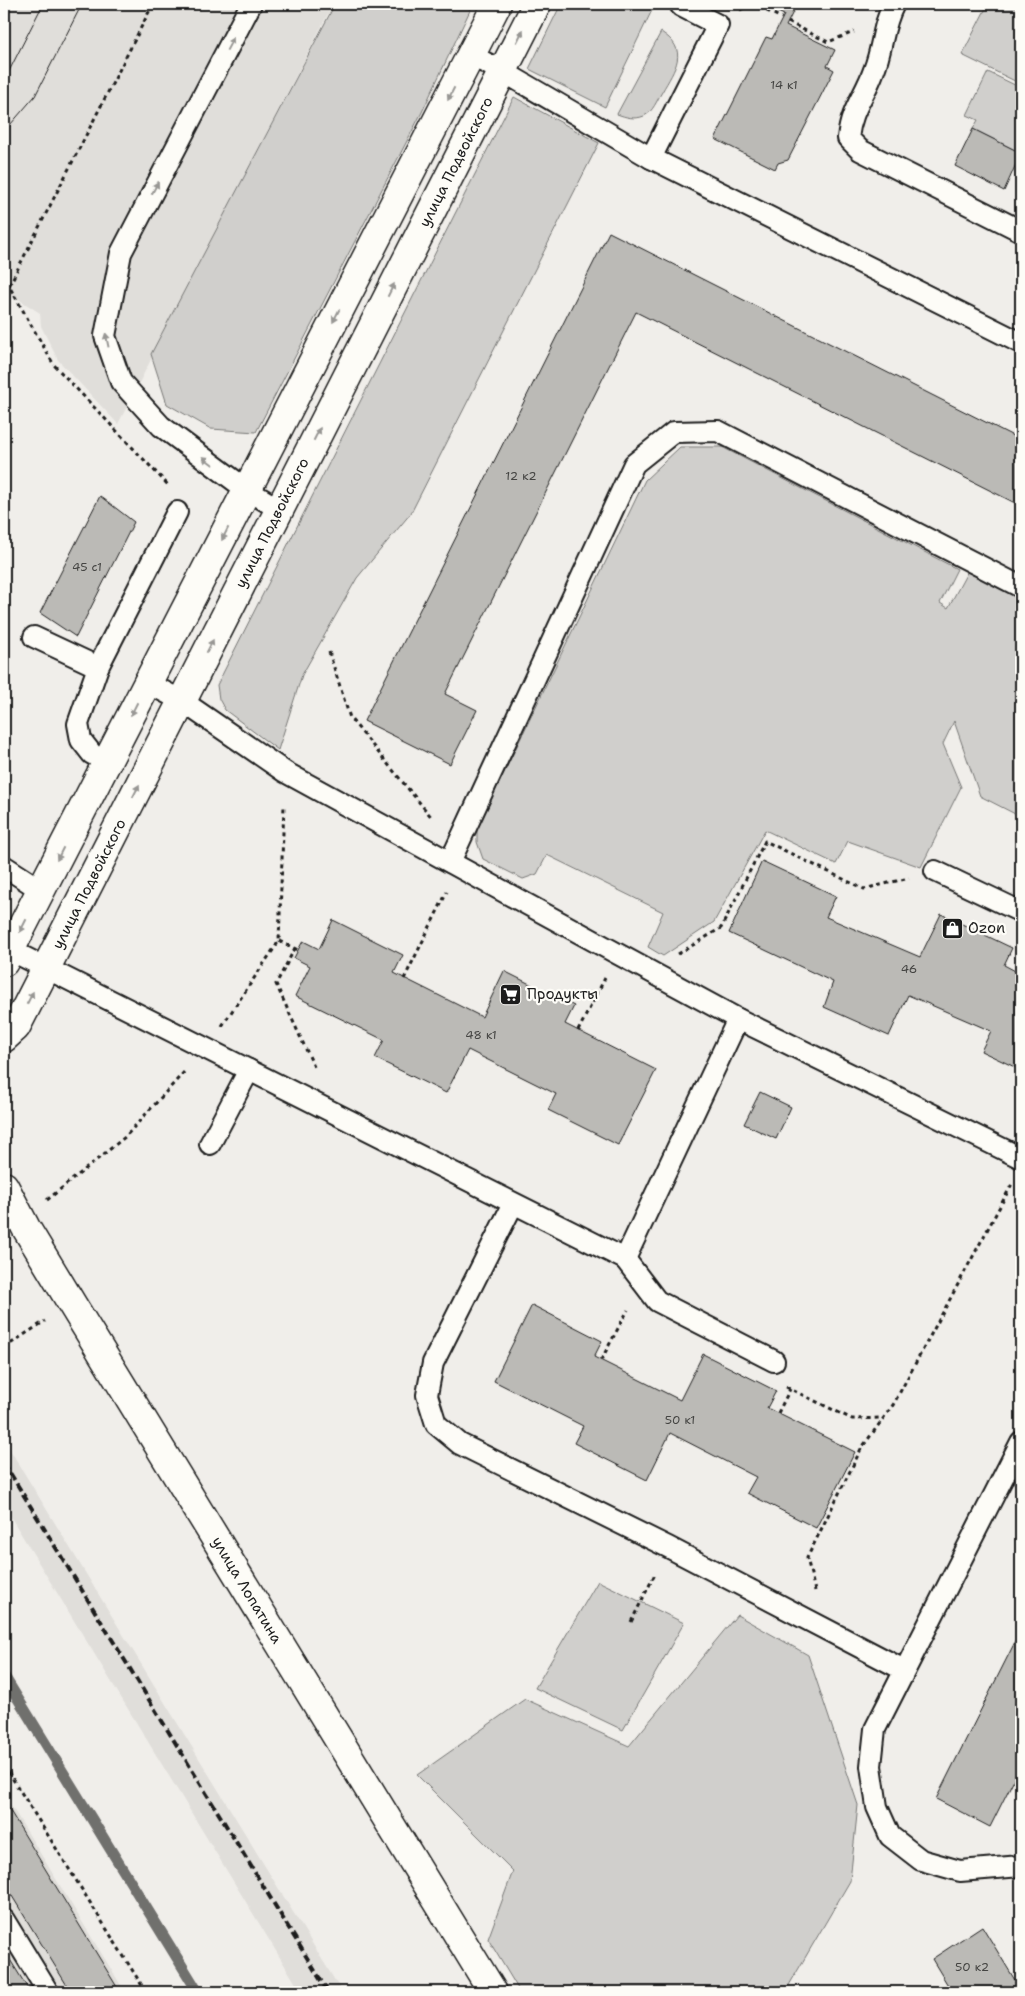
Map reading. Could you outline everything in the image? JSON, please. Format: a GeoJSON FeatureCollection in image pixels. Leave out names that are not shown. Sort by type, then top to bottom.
{"type":"FeatureCollection","features":[{"type":"Feature","properties":{"kind":"street"},"geometry":{"type":"LineString","coordinates":[[7,956],[497,4]]}},
{"type":"Feature","properties":{"kind":"street","name":"улица Подвойского"},"geometry":{"type":"LineString","coordinates":[[4,1038],[16,1027],[537,4]]}},
{"type":"Feature","properties":{"kind":"street","name":"улица Лопатина"},"geometry":{"type":"LineString","coordinates":[[4,1186],[26,1228],[72,1304],[493,1992]]}},
{"type":"Feature","properties":{"kind":"lane"},"geometry":{"type":"LineString","coordinates":[[251,4],[121,253],[105,336],[121,382],[161,426],[247,490],[279,509]]}},
{"type":"Feature","properties":{"kind":"lane"},"geometry":{"type":"LineString","coordinates":[[651,158],[718,25],[681,6]]}},
{"type":"Feature","properties":{"kind":"lane"},"geometry":{"type":"LineString","coordinates":[[889,12],[874,70],[850,120],[848,138],[860,150],[1021,231]]}},
{"type":"Feature","properties":{"kind":"lane"},"geometry":{"type":"LineString","coordinates":[[470,56],[502,72],[651,158],[1021,344]]}},
{"type":"Feature","properties":{"kind":"lane"},"geometry":{"type":"LineString","coordinates":[[455,859],[634,464],[674,432],[718,431],[1021,587]]}},
{"type":"Feature","properties":{"kind":"lane"},"geometry":{"type":"LineString","coordinates":[[107,762],[92,754],[81,740],[78,724],[98,667],[177,512]]}},
{"type":"Feature","properties":{"kind":"lane"},"geometry":{"type":"LineString","coordinates":[[34,637],[98,667]]}},
{"type":"Feature","properties":{"kind":"lane"},"geometry":{"type":"LineString","coordinates":[[148,683],[182,701],[286,772],[455,859],[650,972],[738,1019],[1021,1158]]}},
{"type":"Feature","properties":{"kind":"lane"},"geometry":{"type":"LineString","coordinates":[[4,866],[42,890]]}},
{"type":"Feature","properties":{"kind":"lane"},"geometry":{"type":"LineString","coordinates":[[935,871],[1021,912]]}},
{"type":"Feature","properties":{"kind":"lane"},"geometry":{"type":"LineString","coordinates":[[7,956],[46,968],[625,1259],[657,1301],[774,1361]]}},
{"type":"Feature","properties":{"kind":"lane"},"geometry":{"type":"LineString","coordinates":[[625,1259],[738,1019]]}},
{"type":"Feature","properties":{"kind":"lane"},"geometry":{"type":"LineString","coordinates":[[210,1144],[249,1070]]}},
{"type":"Feature","properties":{"kind":"lane"},"geometry":{"type":"LineString","coordinates":[[513,1204],[433,1363],[428,1395],[436,1424],[460,1444],[668,1547],[904,1670]]}},
{"type":"Feature","properties":{"kind":"lane"},"geometry":{"type":"LineString","coordinates":[[1021,1442],[875,1729],[871,1766],[877,1808],[890,1836],[921,1860],[960,1871],[1021,1866]]}},
{"type":"Feature","properties":{"kind":"lane"},"geometry":{"type":"LineString","coordinates":[[4,1920],[48,1992]]}},
{"type":"Feature","properties":{"kind":"path"},"geometry":{"type":"LineString","coordinates":[[153,4],[9,286],[54,365],[172,490],[177,512]]}},
{"type":"Feature","properties":{"kind":"path"},"geometry":{"type":"LineString","coordinates":[[752,4],[782,18]]}},
{"type":"Feature","properties":{"kind":"path"},"geometry":{"type":"LineString","coordinates":[[788,22],[828,42],[889,12]]}},
{"type":"Feature","properties":{"kind":"path"},"geometry":{"type":"LineString","coordinates":[[329,652],[350,718],[455,859],[404,979]]}},
{"type":"Feature","properties":{"kind":"path"},"geometry":{"type":"LineString","coordinates":[[44,1202],[125,1137],[206,1048],[280,941],[286,772]]}},
{"type":"Feature","properties":{"kind":"path"},"geometry":{"type":"LineString","coordinates":[[650,972],[721,928],[766,841],[864,889],[935,871]]}},
{"type":"Feature","properties":{"kind":"path"},"geometry":{"type":"LineString","coordinates":[[280,941],[297,949],[276,984],[335,1114]]}},
{"type":"Feature","properties":{"kind":"path"},"geometry":{"type":"LineString","coordinates":[[578,1031],[618,954]]}},
{"type":"Feature","properties":{"kind":"path"},"geometry":{"type":"LineString","coordinates":[[824,1628],[807,1558],[861,1449],[893,1405],[1012,1182]]}},
{"type":"Feature","properties":{"kind":"path"},"geometry":{"type":"LineString","coordinates":[[601,1360],[642,1282]]}},
{"type":"Feature","properties":{"kind":"path"},"geometry":{"type":"LineString","coordinates":[[4,1348],[72,1304]]}},
{"type":"Feature","properties":{"kind":"path"},"geometry":{"type":"LineString","coordinates":[[774,1361],[779,1383],[790,1389],[852,1418],[883,1418]]}},
{"type":"Feature","properties":{"kind":"path"},"geometry":{"type":"LineString","coordinates":[[778,1413],[790,1389]]}},
{"type":"Feature","properties":{"kind":"path"},"geometry":{"type":"LineString","coordinates":[[631,1622],[668,1547]]}},
{"type":"Feature","properties":{"kind":"path"},"geometry":{"type":"LineString","coordinates":[[4,1765],[146,1992]]}},
{"type":"Feature","properties":{"kind":"shaded area"},"geometry":{"type":"Polygon","coordinates":[[[4,4],[333,4],[118,424],[58,360],[41,326],[40,313],[4,290],[4,4]]]}},
{"type":"Feature","properties":{"kind":"shaded area"},"geometry":{"type":"Polygon","coordinates":[[[335,4],[473,4],[422,112],[256,432],[211,429],[167,404],[151,354],[335,4]]]}},
{"type":"Feature","properties":{"kind":"shaded area"},"geometry":{"type":"Polygon","coordinates":[[[561,4],[655,4],[605,107],[529,69],[561,4]]]}},
{"type":"Feature","properties":{"kind":"shaded area"},"geometry":{"type":"Polygon","coordinates":[[[988,4],[1021,4],[1021,84],[962,55],[988,4]]]}},
{"type":"Feature","properties":{"kind":"shaded area"},"geometry":{"type":"Polygon","coordinates":[[[661,32],[675,46],[677,60],[675,68],[650,112],[641,117],[634,118],[617,114],[661,32]]]}},
{"type":"Feature","properties":{"kind":"shaded area"},"geometry":{"type":"Polygon","coordinates":[[[988,72],[1021,88],[1021,153],[973,129],[978,120],[967,115],[988,72]]]}},
{"type":"Feature","properties":{"kind":"shaded area"},"geometry":{"type":"Polygon","coordinates":[[[514,97],[599,143],[411,513],[357,578],[302,675],[278,750],[225,710],[219,699],[217,685],[514,97]]]}},
{"type":"Feature","properties":{"kind":"shaded area"},"geometry":{"type":"Polygon","coordinates":[[[680,447],[722,447],[957,569],[940,603],[948,608],[970,567],[1021,593],[1021,817],[980,796],[954,721],[943,744],[961,787],[921,867],[848,841],[836,864],[765,830],[714,922],[663,956],[648,947],[663,912],[547,855],[537,874],[523,879],[483,859],[477,842],[477,829],[645,480],[680,447]]]}},
{"type":"Feature","properties":{"kind":"shaded area"},"geometry":{"type":"Polygon","coordinates":[[[4,1440],[342,1992],[301,1992],[4,1506],[4,1440]]]}},
{"type":"Feature","properties":{"kind":"shaded area"},"geometry":{"type":"Polygon","coordinates":[[[598,1581],[684,1623],[623,1730],[535,1688],[598,1581]]]}},
{"type":"Feature","properties":{"kind":"shaded area"},"geometry":{"type":"Polygon","coordinates":[[[737,1615],[808,1655],[858,1805],[850,1881],[785,1992],[520,1992],[488,1939],[513,1871],[417,1775],[525,1699],[629,1746],[737,1615]]]}},
{"type":"Feature","properties":{"kind":"shaded area"},"geometry":{"type":"Polygon","coordinates":[[[4,1794],[125,1992],[4,1992],[4,1794]]]}},
{"type":"Feature","properties":{"kind":"building"},"geometry":{"type":"Polygon","coordinates":[[[761,4],[797,4],[786,26],[835,50],[827,66],[834,70],[788,160],[778,163],[775,169],[715,139],[766,37],[772,39],[784,15],[761,4]]]}},
{"type":"Feature","properties":{"kind":"building"},"geometry":{"type":"Polygon","coordinates":[[[973,129],[1021,153],[1004,191],[955,166],[973,129]]]}},
{"type":"Feature","properties":{"kind":"building"},"geometry":{"type":"Polygon","coordinates":[[[609,232],[1021,440],[1021,506],[636,312],[445,694],[477,710],[450,764],[364,721],[609,232]]]}},
{"type":"Feature","properties":{"kind":"building"},"geometry":{"type":"Polygon","coordinates":[[[100,496],[134,522],[76,637],[40,613],[100,496]]]}},
{"type":"Feature","properties":{"kind":"building"},"geometry":{"type":"Polygon","coordinates":[[[762,861],[836,896],[826,917],[920,957],[941,914],[1012,948],[1004,965],[1021,974],[1021,1070],[981,1051],[991,1031],[908,995],[889,1036],[824,1007],[833,982],[729,933],[762,861]]]}},
{"type":"Feature","properties":{"kind":"building"},"geometry":{"type":"Polygon","coordinates":[[[333,920],[403,955],[394,973],[482,1017],[504,971],[574,1006],[565,1024],[656,1070],[618,1145],[548,1110],[556,1094],[468,1050],[446,1093],[375,1058],[384,1040],[295,996],[310,966],[294,958],[303,941],[319,949],[333,920]]]}},
{"type":"Feature","properties":{"kind":"building"},"geometry":{"type":"Polygon","coordinates":[[[760,1092],[791,1107],[776,1139],[744,1124],[760,1092]]]}},
{"type":"Feature","properties":{"kind":"building"},"geometry":{"type":"Polygon","coordinates":[[[532,1305],[602,1341],[594,1357],[680,1400],[703,1354],[776,1391],[767,1408],[855,1452],[816,1528],[747,1493],[756,1477],[670,1433],[647,1480],[574,1443],[583,1426],[494,1381],[532,1305]]]}},
{"type":"Feature","properties":{"kind":"building"},"geometry":{"type":"Polygon","coordinates":[[[1021,1630],[1021,1765],[990,1827],[936,1799],[1021,1630]]]}},
{"type":"Feature","properties":{"kind":"building"},"geometry":{"type":"Polygon","coordinates":[[[4,1801],[120,1992],[71,1992],[4,1883],[4,1801]]]}},
{"type":"Feature","properties":{"kind":"building"},"geometry":{"type":"Polygon","coordinates":[[[982,1926],[1021,1992],[952,1992],[932,1959],[982,1926]]]}},
{"type":"Feature","properties":{"kind":"building"},"geometry":{"type":"Polygon","coordinates":[[[4,1950],[30,1992],[4,1992],[4,1950]]]}},
{"type":"Feature","properties":{"kind":"waterway"},"geometry":{"type":"LineString","coordinates":[[4,1676],[198,1992]]}},
{"type":"Feature","properties":{"kind":"tram line"},"geometry":{"type":"LineString","coordinates":[[4,14],[9,4]]}},
{"type":"Feature","properties":{"kind":"tram line"},"geometry":{"type":"LineString","coordinates":[[4,81],[43,4]]}},
{"type":"Feature","properties":{"kind":"tram line"},"geometry":{"type":"LineString","coordinates":[[4,132],[35,96],[82,4]]}},
{"type":"Feature","properties":{"kind":"railway"},"geometry":{"type":"LineString","coordinates":[[4,1463],[328,1992]]}},
{"type":"Feature","properties":{"kind":"place","name":"Ozon"},"geometry":{"type":"Point","coordinates":[952,928]}},
{"type":"Feature","properties":{"kind":"place","name":"Продукты"},"geometry":{"type":"Point","coordinates":[511,994]}}]}
